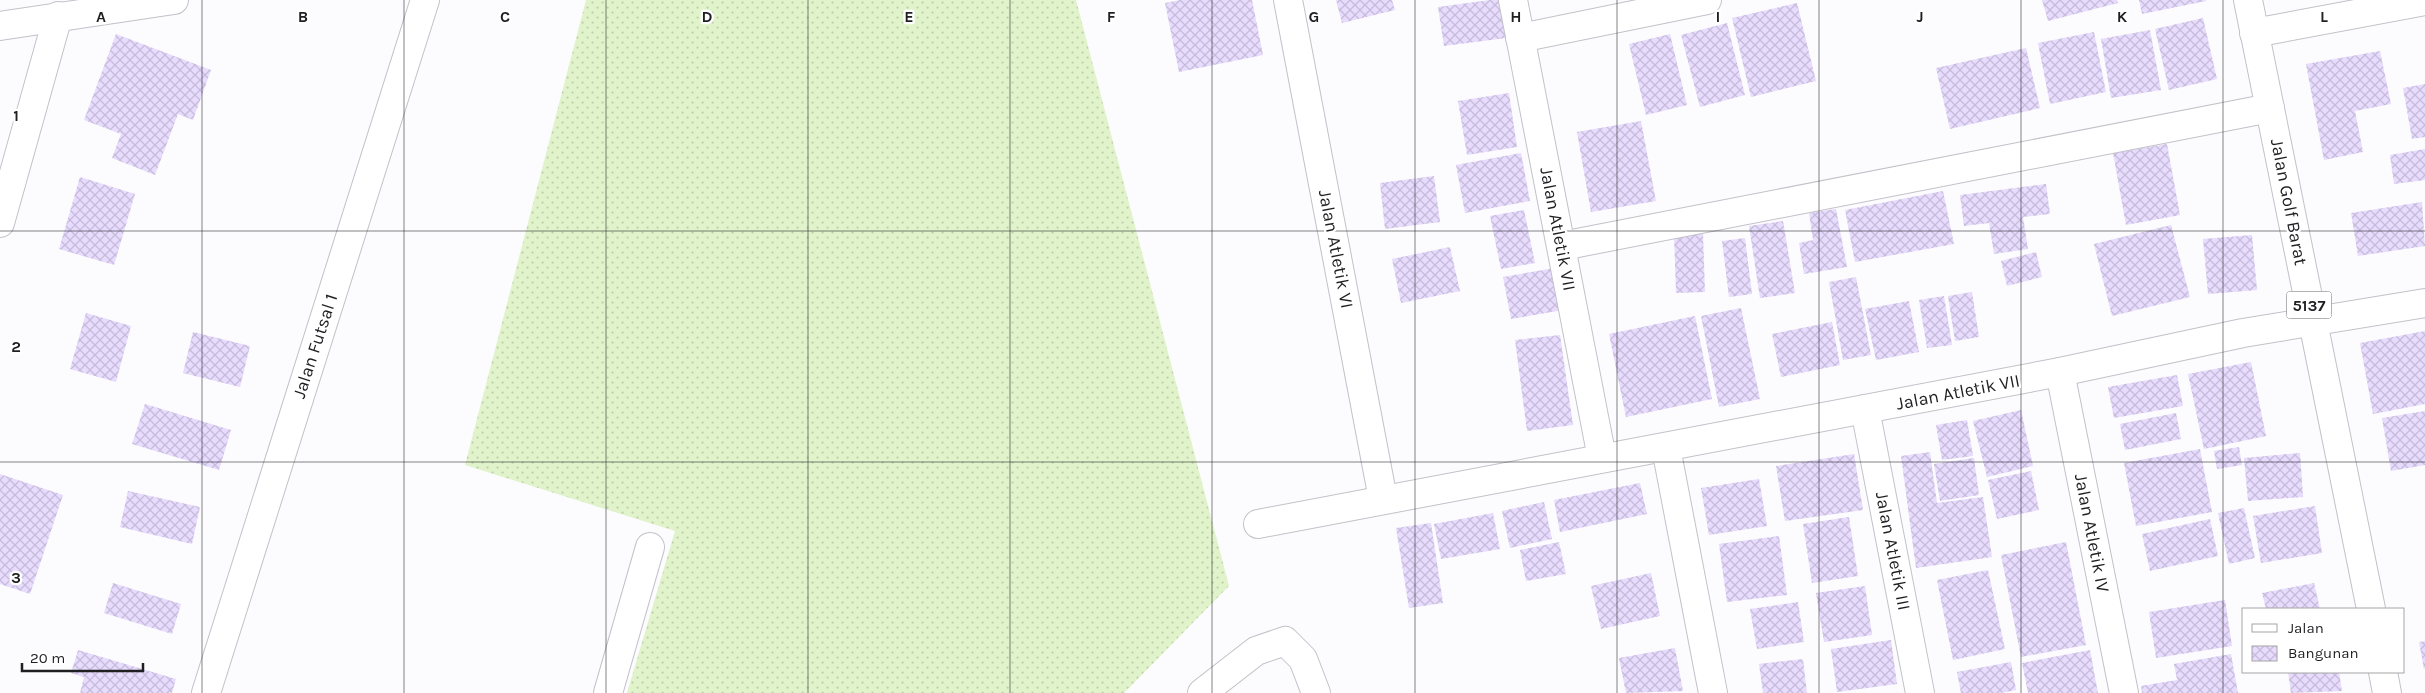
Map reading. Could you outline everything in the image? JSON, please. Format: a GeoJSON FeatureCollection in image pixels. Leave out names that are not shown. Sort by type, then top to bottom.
{"type":"FeatureCollection","features":[{"type":"Feature","properties":{"kind":"street"},"geometry":{"type":"LineString","coordinates":[[0,26],[174,0]]}},
{"type":"Feature","properties":{"kind":"street","name":"Jalan Futsal 1"},"geometry":{"type":"LineString","coordinates":[[206,693],[425,0]]}},
{"type":"Feature","properties":{"kind":"street","name":"Jalan Atletik VI"},"geometry":{"type":"LineString","coordinates":[[1288,0],[1383,499]]}},
{"type":"Feature","properties":{"kind":"street","name":"Jalan Atletik VII"},"geometry":{"type":"LineString","coordinates":[[1513,0],[1602,458]]}},
{"type":"Feature","properties":{"kind":"street"},"geometry":{"type":"LineString","coordinates":[[1520,38],[1707,0]]}},
{"type":"Feature","properties":{"kind":"street","name":"Jalan Golf Barat"},"geometry":{"type":"LineString","coordinates":[[2248,0],[2371,608]]}},
{"type":"Feature","properties":{"kind":"street"},"geometry":{"type":"LineString","coordinates":[[2254,33],[2425,1]]}},
{"type":"Feature","properties":{"kind":"street"},"geometry":{"type":"LineString","coordinates":[[0,223],[6,176],[58,16]]}},
{"type":"Feature","properties":{"kind":"street"},"geometry":{"type":"LineString","coordinates":[[1562,246],[2270,108]]}},
{"type":"Feature","properties":{"kind":"street","name":"Jalan Atletik VII"},"geometry":{"type":"LineString","coordinates":[[1258,524],[2060,372],[2244,333],[2425,303]]}},
{"type":"Feature","properties":{"kind":"street","name":"Jalan Atletik IV"},"geometry":{"type":"LineString","coordinates":[[2060,372],[2124,693]]}},
{"type":"Feature","properties":{"kind":"street","name":"Jalan Atletik III"},"geometry":{"type":"LineString","coordinates":[[1865,409],[1920,693]]}},
{"type":"Feature","properties":{"kind":"street"},"geometry":{"type":"LineString","coordinates":[[1666,448],[1714,693]]}},
{"type":"Feature","properties":{"kind":"street"},"geometry":{"type":"LineString","coordinates":[[608,693],[650,547]]}},
{"type":"Feature","properties":{"kind":"street"},"geometry":{"type":"LineString","coordinates":[[1202,693],[1256,651],[1285,641],[1303,659],[1316,693]]}},
{"type":"Feature","properties":{"kind":"street"},"geometry":{"type":"LineString","coordinates":[[2383,673],[2387,693]]}},
{"type":"Feature","properties":{"kind":"green space"},"geometry":{"type":"Polygon","coordinates":[[[586,0],[1076,0],[1229,586],[1124,693],[627,693],[675,531],[465,465],[586,0]]]}},
{"type":"Feature","properties":{"kind":"building"},"geometry":{"type":"Polygon","coordinates":[[[1180,0],[1252,0],[1263,55],[1179,72],[1165,3],[1180,0]]]}},
{"type":"Feature","properties":{"kind":"building"},"geometry":{"type":"Polygon","coordinates":[[[1336,0],[1392,0],[1395,10],[1342,23],[1336,0]]]}},
{"type":"Feature","properties":{"kind":"building"},"geometry":{"type":"Polygon","coordinates":[[[1500,0],[1506,38],[1444,46],[1438,7],[1500,0]]]}},
{"type":"Feature","properties":{"kind":"building"},"geometry":{"type":"Polygon","coordinates":[[[2042,0],[2117,0],[2118,3],[2048,21],[2042,0]]]}},
{"type":"Feature","properties":{"kind":"building"},"geometry":{"type":"Polygon","coordinates":[[[2139,0],[2206,0],[2206,1],[2142,14],[2139,0]]]}},
{"type":"Feature","properties":{"kind":"building"},"geometry":{"type":"Polygon","coordinates":[[[1797,3],[1816,81],[1751,97],[1732,18],[1797,3]]]}},
{"type":"Feature","properties":{"kind":"building"},"geometry":{"type":"Polygon","coordinates":[[[2203,18],[2217,79],[2169,90],[2155,29],[2203,18]]]}},
{"type":"Feature","properties":{"kind":"building"},"geometry":{"type":"Polygon","coordinates":[[[1727,23],[1745,95],[1700,107],[1681,35],[1727,23]]]}},
{"type":"Feature","properties":{"kind":"building"},"geometry":{"type":"Polygon","coordinates":[[[2150,30],[2161,90],[2111,98],[2101,39],[2150,30]]]}},
{"type":"Feature","properties":{"kind":"building"},"geometry":{"type":"Polygon","coordinates":[[[2094,32],[2106,92],[2050,104],[2038,43],[2094,32]]]}},
{"type":"Feature","properties":{"kind":"building"},"geometry":{"type":"Polygon","coordinates":[[[116,34],[211,70],[193,120],[178,114],[155,175],[112,158],[121,134],[84,120],[116,34]]]}},
{"type":"Feature","properties":{"kind":"building"},"geometry":{"type":"Polygon","coordinates":[[[1670,34],[1687,105],[1646,115],[1629,44],[1670,34]]]}},
{"type":"Feature","properties":{"kind":"building"},"geometry":{"type":"Polygon","coordinates":[[[2026,48],[2040,108],[1950,129],[1936,68],[2026,48]]]}},
{"type":"Feature","properties":{"kind":"building"},"geometry":{"type":"Polygon","coordinates":[[[2380,51],[2391,104],[2355,111],[2363,152],[2324,160],[2306,64],[2380,51]]]}},
{"type":"Feature","properties":{"kind":"building"},"geometry":{"type":"Polygon","coordinates":[[[2425,84],[2425,137],[2412,139],[2403,88],[2425,84]]]}},
{"type":"Feature","properties":{"kind":"building"},"geometry":{"type":"Polygon","coordinates":[[[1509,93],[1517,147],[1467,155],[1458,101],[1509,93]]]}},
{"type":"Feature","properties":{"kind":"building"},"geometry":{"type":"Polygon","coordinates":[[[1641,121],[1656,201],[1591,212],[1577,132],[1641,121]]]}},
{"type":"Feature","properties":{"kind":"building"},"geometry":{"type":"Polygon","coordinates":[[[2167,144],[2180,215],[2126,225],[2113,153],[2167,144]]]}},
{"type":"Feature","properties":{"kind":"building"},"geometry":{"type":"Polygon","coordinates":[[[2425,149],[2425,180],[2394,184],[2390,155],[2425,149]]]}},
{"type":"Feature","properties":{"kind":"building"},"geometry":{"type":"Polygon","coordinates":[[[1521,153],[1530,201],[1465,213],[1456,165],[1521,153]]]}},
{"type":"Feature","properties":{"kind":"building"},"geometry":{"type":"Polygon","coordinates":[[[1434,176],[1440,222],[1385,229],[1380,183],[1434,176]]]}},
{"type":"Feature","properties":{"kind":"building"},"geometry":{"type":"Polygon","coordinates":[[[80,177],[135,194],[114,265],[59,249],[80,177]]]}},
{"type":"Feature","properties":{"kind":"building"},"geometry":{"type":"Polygon","coordinates":[[[2046,184],[2050,214],[2023,217],[2028,249],[1994,254],[1989,223],[1964,226],[1960,195],[2046,184]]]}},
{"type":"Feature","properties":{"kind":"building"},"geometry":{"type":"Polygon","coordinates":[[[1943,191],[1954,244],[1855,262],[1845,210],[1943,191]]]}},
{"type":"Feature","properties":{"kind":"building"},"geometry":{"type":"Polygon","coordinates":[[[2422,202],[2425,246],[2358,256],[2351,213],[2422,202]]]}},
{"type":"Feature","properties":{"kind":"building"},"geometry":{"type":"Polygon","coordinates":[[[1836,209],[1847,267],[1804,274],[1799,243],[1813,240],[1809,213],[1836,209]]]}},
{"type":"Feature","properties":{"kind":"building"},"geometry":{"type":"Polygon","coordinates":[[[1524,210],[1535,263],[1501,269],[1490,216],[1524,210]]]}},
{"type":"Feature","properties":{"kind":"building"},"geometry":{"type":"Polygon","coordinates":[[[1783,221],[1795,293],[1760,298],[1749,226],[1783,221]]]}},
{"type":"Feature","properties":{"kind":"building"},"geometry":{"type":"Polygon","coordinates":[[[2171,225],[2190,297],[2112,316],[2094,244],[2171,225]]]}},
{"type":"Feature","properties":{"kind":"building"},"geometry":{"type":"Polygon","coordinates":[[[1703,233],[1705,292],[1676,293],[1674,234],[1703,233]]]}},
{"type":"Feature","properties":{"kind":"building"},"geometry":{"type":"Polygon","coordinates":[[[2252,235],[2257,290],[2208,294],[2203,239],[2252,235]]]}},
{"type":"Feature","properties":{"kind":"building"},"geometry":{"type":"Polygon","coordinates":[[[1745,238],[1752,294],[1729,297],[1722,241],[1745,238]]]}},
{"type":"Feature","properties":{"kind":"building"},"geometry":{"type":"Polygon","coordinates":[[[1450,247],[1460,291],[1401,303],[1392,259],[1450,247]]]}},
{"type":"Feature","properties":{"kind":"building"},"geometry":{"type":"Polygon","coordinates":[[[2036,252],[2042,277],[2007,286],[2001,261],[2036,252]]]}},
{"type":"Feature","properties":{"kind":"building"},"geometry":{"type":"Polygon","coordinates":[[[1555,268],[1563,310],[1511,319],[1503,277],[1555,268]]]}},
{"type":"Feature","properties":{"kind":"building"},"geometry":{"type":"Polygon","coordinates":[[[1856,277],[1871,355],[1843,360],[1829,282],[1856,277]]]}},
{"type":"Feature","properties":{"kind":"building"},"geometry":{"type":"Polygon","coordinates":[[[1972,292],[1979,337],[1955,341],[1948,296],[1972,292]]]}},
{"type":"Feature","properties":{"kind":"building"},"geometry":{"type":"Polygon","coordinates":[[[1944,296],[1952,345],[1927,348],[1919,300],[1944,296]]]}},
{"type":"Feature","properties":{"kind":"building"},"geometry":{"type":"Polygon","coordinates":[[[1909,301],[1919,352],[1876,360],[1865,309],[1909,301]]]}},
{"type":"Feature","properties":{"kind":"building"},"geometry":{"type":"Polygon","coordinates":[[[1741,308],[1760,399],[1719,407],[1701,316],[1741,308]]]}},
{"type":"Feature","properties":{"kind":"building"},"geometry":{"type":"Polygon","coordinates":[[[86,313],[131,326],[116,382],[70,369],[86,313]]]}},
{"type":"Feature","properties":{"kind":"building"},"geometry":{"type":"Polygon","coordinates":[[[1695,316],[1712,399],[1626,417],[1609,334],[1695,316]]]}},
{"type":"Feature","properties":{"kind":"building"},"geometry":{"type":"Polygon","coordinates":[[[1832,322],[1840,365],[1781,377],[1772,334],[1832,322]]]}},
{"type":"Feature","properties":{"kind":"building"},"geometry":{"type":"Polygon","coordinates":[[[2425,331],[2425,404],[2373,414],[2360,343],[2425,331]]]}},
{"type":"Feature","properties":{"kind":"building"},"geometry":{"type":"Polygon","coordinates":[[[193,332],[250,346],[240,387],[183,373],[193,332]]]}},
{"type":"Feature","properties":{"kind":"building"},"geometry":{"type":"Polygon","coordinates":[[[1560,335],[1573,425],[1527,431],[1515,340],[1560,335]]]}},
{"type":"Feature","properties":{"kind":"building"},"geometry":{"type":"Polygon","coordinates":[[[2251,362],[2266,436],[2204,449],[2188,374],[2251,362]]]}},
{"type":"Feature","properties":{"kind":"building"},"geometry":{"type":"Polygon","coordinates":[[[2177,375],[2183,406],[2114,418],[2108,387],[2177,375]]]}},
{"type":"Feature","properties":{"kind":"building"},"geometry":{"type":"Polygon","coordinates":[[[145,404],[231,430],[219,470],[132,444],[145,404]]]}},
{"type":"Feature","properties":{"kind":"building"},"geometry":{"type":"Polygon","coordinates":[[[2021,410],[2033,466],[1987,477],[1973,421],[2021,410]]]}},
{"type":"Feature","properties":{"kind":"building"},"geometry":{"type":"Polygon","coordinates":[[[2425,411],[2425,465],[2391,471],[2382,418],[2425,411]]]}},
{"type":"Feature","properties":{"kind":"building"},"geometry":{"type":"Polygon","coordinates":[[[2176,413],[2181,439],[2125,450],[2120,424],[2176,413]]]}},
{"type":"Feature","properties":{"kind":"building"},"geometry":{"type":"Polygon","coordinates":[[[1967,420],[1973,456],[1942,460],[1936,425],[1967,420]]]}},
{"type":"Feature","properties":{"kind":"building"},"geometry":{"type":"Polygon","coordinates":[[[2239,447],[2242,465],[2217,469],[2214,451],[2239,447]]]}},
{"type":"Feature","properties":{"kind":"building"},"geometry":{"type":"Polygon","coordinates":[[[2200,449],[2212,512],[2136,526],[2124,463],[2200,449]]]}},
{"type":"Feature","properties":{"kind":"building"},"geometry":{"type":"Polygon","coordinates":[[[1930,452],[1937,503],[1983,497],[1992,557],[1916,568],[1901,456],[1930,452]]]}},
{"type":"Feature","properties":{"kind":"building"},"geometry":{"type":"Polygon","coordinates":[[[2300,453],[2303,497],[2248,501],[2244,458],[2300,453]]]}},
{"type":"Feature","properties":{"kind":"building"},"geometry":{"type":"Polygon","coordinates":[[[1854,454],[1863,510],[1785,521],[1776,466],[1854,454]]]}},
{"type":"Feature","properties":{"kind":"building"},"geometry":{"type":"Polygon","coordinates":[[[1974,458],[1979,495],[1940,501],[1934,464],[1974,458]]]}},
{"type":"Feature","properties":{"kind":"building"},"geometry":{"type":"Polygon","coordinates":[[[2031,471],[2039,510],[1997,519],[1988,480],[2031,471]]]}},
{"type":"Feature","properties":{"kind":"building"},"geometry":{"type":"Polygon","coordinates":[[[0,474],[63,495],[30,594],[0,584],[0,474]]]}},
{"type":"Feature","properties":{"kind":"building"},"geometry":{"type":"Polygon","coordinates":[[[1759,479],[1767,526],[1709,535],[1701,488],[1759,479]]]}},
{"type":"Feature","properties":{"kind":"building"},"geometry":{"type":"Polygon","coordinates":[[[1640,483],[1647,514],[1560,532],[1554,500],[1640,483]]]}},
{"type":"Feature","properties":{"kind":"building"},"geometry":{"type":"Polygon","coordinates":[[[128,491],[200,507],[192,544],[120,527],[128,491]]]}},
{"type":"Feature","properties":{"kind":"building"},"geometry":{"type":"Polygon","coordinates":[[[1544,502],[1552,539],[1510,548],[1502,511],[1544,502]]]}},
{"type":"Feature","properties":{"kind":"building"},"geometry":{"type":"Polygon","coordinates":[[[2315,506],[2322,553],[2261,563],[2253,516],[2315,506]]]}},
{"type":"Feature","properties":{"kind":"building"},"geometry":{"type":"Polygon","coordinates":[[[2244,508],[2255,558],[2229,564],[2218,513],[2244,508]]]}},
{"type":"Feature","properties":{"kind":"building"},"geometry":{"type":"Polygon","coordinates":[[[1493,513],[1500,549],[1441,559],[1434,524],[1493,513]]]}},
{"type":"Feature","properties":{"kind":"building"},"geometry":{"type":"Polygon","coordinates":[[[1849,517],[1858,576],[1812,583],[1803,524],[1849,517]]]}},
{"type":"Feature","properties":{"kind":"building"},"geometry":{"type":"Polygon","coordinates":[[[2210,519],[2218,556],[2150,571],[2142,534],[2210,519]]]}},
{"type":"Feature","properties":{"kind":"building"},"geometry":{"type":"Polygon","coordinates":[[[1431,523],[1443,603],[1409,608],[1396,528],[1431,523]]]}},
{"type":"Feature","properties":{"kind":"building"},"geometry":{"type":"Polygon","coordinates":[[[1779,536],[1787,595],[1727,602],[1719,544],[1779,536]]]}},
{"type":"Feature","properties":{"kind":"building"},"geometry":{"type":"Polygon","coordinates":[[[1559,542],[1566,574],[1526,581],[1520,550],[1559,542]]]}},
{"type":"Feature","properties":{"kind":"building"},"geometry":{"type":"Polygon","coordinates":[[[2066,542],[2086,645],[2021,657],[2001,555],[2066,542]]]}},
{"type":"Feature","properties":{"kind":"building"},"geometry":{"type":"Polygon","coordinates":[[[1988,570],[2005,649],[1953,660],[1937,580],[1988,570]]]}},
{"type":"Feature","properties":{"kind":"building"},"geometry":{"type":"Polygon","coordinates":[[[1651,573],[1660,616],[1601,629],[1591,586],[1651,573]]]}},
{"type":"Feature","properties":{"kind":"building"},"geometry":{"type":"Polygon","coordinates":[[[113,583],[181,604],[172,634],[104,613],[113,583]]]}},
{"type":"Feature","properties":{"kind":"building"},"geometry":{"type":"Polygon","coordinates":[[[2314,583],[2320,608],[2266,608],[2262,593],[2314,583]]]}},
{"type":"Feature","properties":{"kind":"building"},"geometry":{"type":"Polygon","coordinates":[[[1865,586],[1872,635],[1824,642],[1816,593],[1865,586]]]}},
{"type":"Feature","properties":{"kind":"building"},"geometry":{"type":"Polygon","coordinates":[[[2225,600],[2232,646],[2156,658],[2149,612],[2225,600]]]}},
{"type":"Feature","properties":{"kind":"building"},"geometry":{"type":"Polygon","coordinates":[[[1798,602],[1804,642],[1757,649],[1750,609],[1798,602]]]}},
{"type":"Feature","properties":{"kind":"building"},"geometry":{"type":"Polygon","coordinates":[[[1891,640],[1897,684],[1837,692],[1831,649],[1891,640]]]}},
{"type":"Feature","properties":{"kind":"building"},"geometry":{"type":"Polygon","coordinates":[[[2425,641],[2425,668],[2424,669],[2419,642],[2425,641]]]}},
{"type":"Feature","properties":{"kind":"building"},"geometry":{"type":"Polygon","coordinates":[[[1675,648],[1683,691],[1626,693],[1619,658],[1675,648]]]}},
{"type":"Feature","properties":{"kind":"building"},"geometry":{"type":"Polygon","coordinates":[[[78,650],[176,679],[172,693],[80,693],[84,677],[71,673],[78,650]]]}},
{"type":"Feature","properties":{"kind":"building"},"geometry":{"type":"Polygon","coordinates":[[[2090,650],[2098,693],[2028,693],[2022,663],[2090,650]]]}},
{"type":"Feature","properties":{"kind":"building"},"geometry":{"type":"Polygon","coordinates":[[[2231,654],[2238,693],[2142,693],[2141,686],[2177,680],[2174,664],[2231,654]]]}},
{"type":"Feature","properties":{"kind":"building"},"geometry":{"type":"Polygon","coordinates":[[[1803,659],[1807,693],[1763,693],[1759,664],[1803,659]]]}},
{"type":"Feature","properties":{"kind":"building"},"geometry":{"type":"Polygon","coordinates":[[[2011,662],[2016,690],[2001,693],[1961,693],[1957,672],[2011,662]]]}},
{"type":"Feature","properties":{"kind":"building"},"geometry":{"type":"Polygon","coordinates":[[[2288,673],[2339,673],[2342,691],[2291,693],[2288,673]]]}}]}
